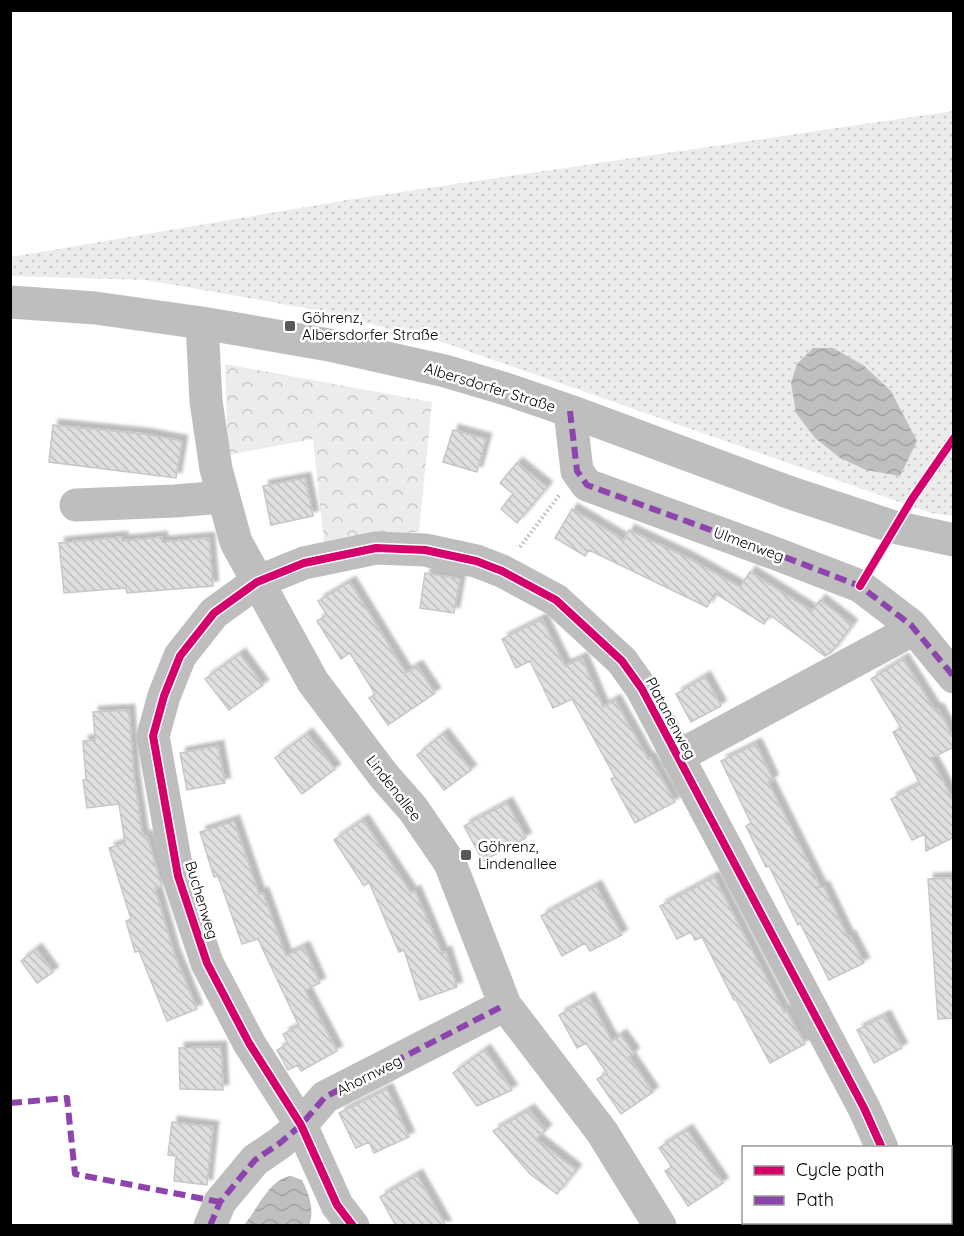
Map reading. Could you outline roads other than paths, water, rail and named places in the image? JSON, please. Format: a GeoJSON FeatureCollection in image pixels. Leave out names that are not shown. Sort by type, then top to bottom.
{"type":"FeatureCollection","features":[{"type":"Feature","properties":{"kind":"street","name":"Albersdorfer Straße"},"geometry":{"type":"LineString","coordinates":[[10,302],[95,308],[202,323],[329,345],[445,371],[570,411],[791,493],[894,528],[954,540]]}},
{"type":"Feature","properties":{"kind":"street","name":"Lindenallee"},"geometry":{"type":"LineString","coordinates":[[202,323],[206,401],[216,469],[236,542],[313,682],[384,776],[413,809],[450,863],[505,1005],[602,1131],[660,1226]]}},
{"type":"Feature","properties":{"kind":"street","name":"Ulmenweg"},"geometry":{"type":"LineString","coordinates":[[570,411],[577,471],[587,485],[860,586],[914,629],[954,677]]}},
{"type":"Feature","properties":{"kind":"street"},"geometry":{"type":"LineString","coordinates":[[76,505],[223,497]]}},
{"type":"Feature","properties":{"kind":"street","name":"Platanenweg"},"geometry":{"type":"LineString","coordinates":[[257,582],[304,563],[376,548],[425,550],[476,561],[502,571],[556,600],[622,661],[642,689],[864,1108],[881,1146]]}},
{"type":"Feature","properties":{"kind":"street","name":"Buchenweg"},"geometry":{"type":"LineString","coordinates":[[257,582],[214,613],[180,656],[164,696],[153,736],[178,876],[207,963],[249,1043],[301,1125],[337,1205],[353,1226]]}},
{"type":"Feature","properties":{"kind":"street"},"geometry":{"type":"LineString","coordinates":[[677,757],[914,629]]}},
{"type":"Feature","properties":{"kind":"street","name":"Ahornweg"},"geometry":{"type":"LineString","coordinates":[[210,1226],[220,1202],[255,1160],[301,1125],[325,1097],[505,1005]]}},
{"type":"Feature","properties":{"kind":"water"},"geometry":{"type":"Polygon","coordinates":[[[813,348],[833,348],[863,365],[891,391],[917,441],[900,476],[866,470],[840,458],[815,438],[796,413],[791,383],[797,364],[813,348]]]}},
{"type":"Feature","properties":{"kind":"water"},"geometry":{"type":"Polygon","coordinates":[[[291,1176],[302,1180],[307,1191],[311,1208],[309,1225],[244,1225],[270,1188],[283,1178],[291,1176]]]}},
{"type":"Feature","properties":{"kind":"place","name":"Göhrenz, Albersdorfer Straße"},"geometry":{"type":"Point","coordinates":[290,326]}},
{"type":"Feature","properties":{"kind":"place","name":"Göhrenz, Lindenallee"},"geometry":{"type":"Point","coordinates":[466,855]}}]}
